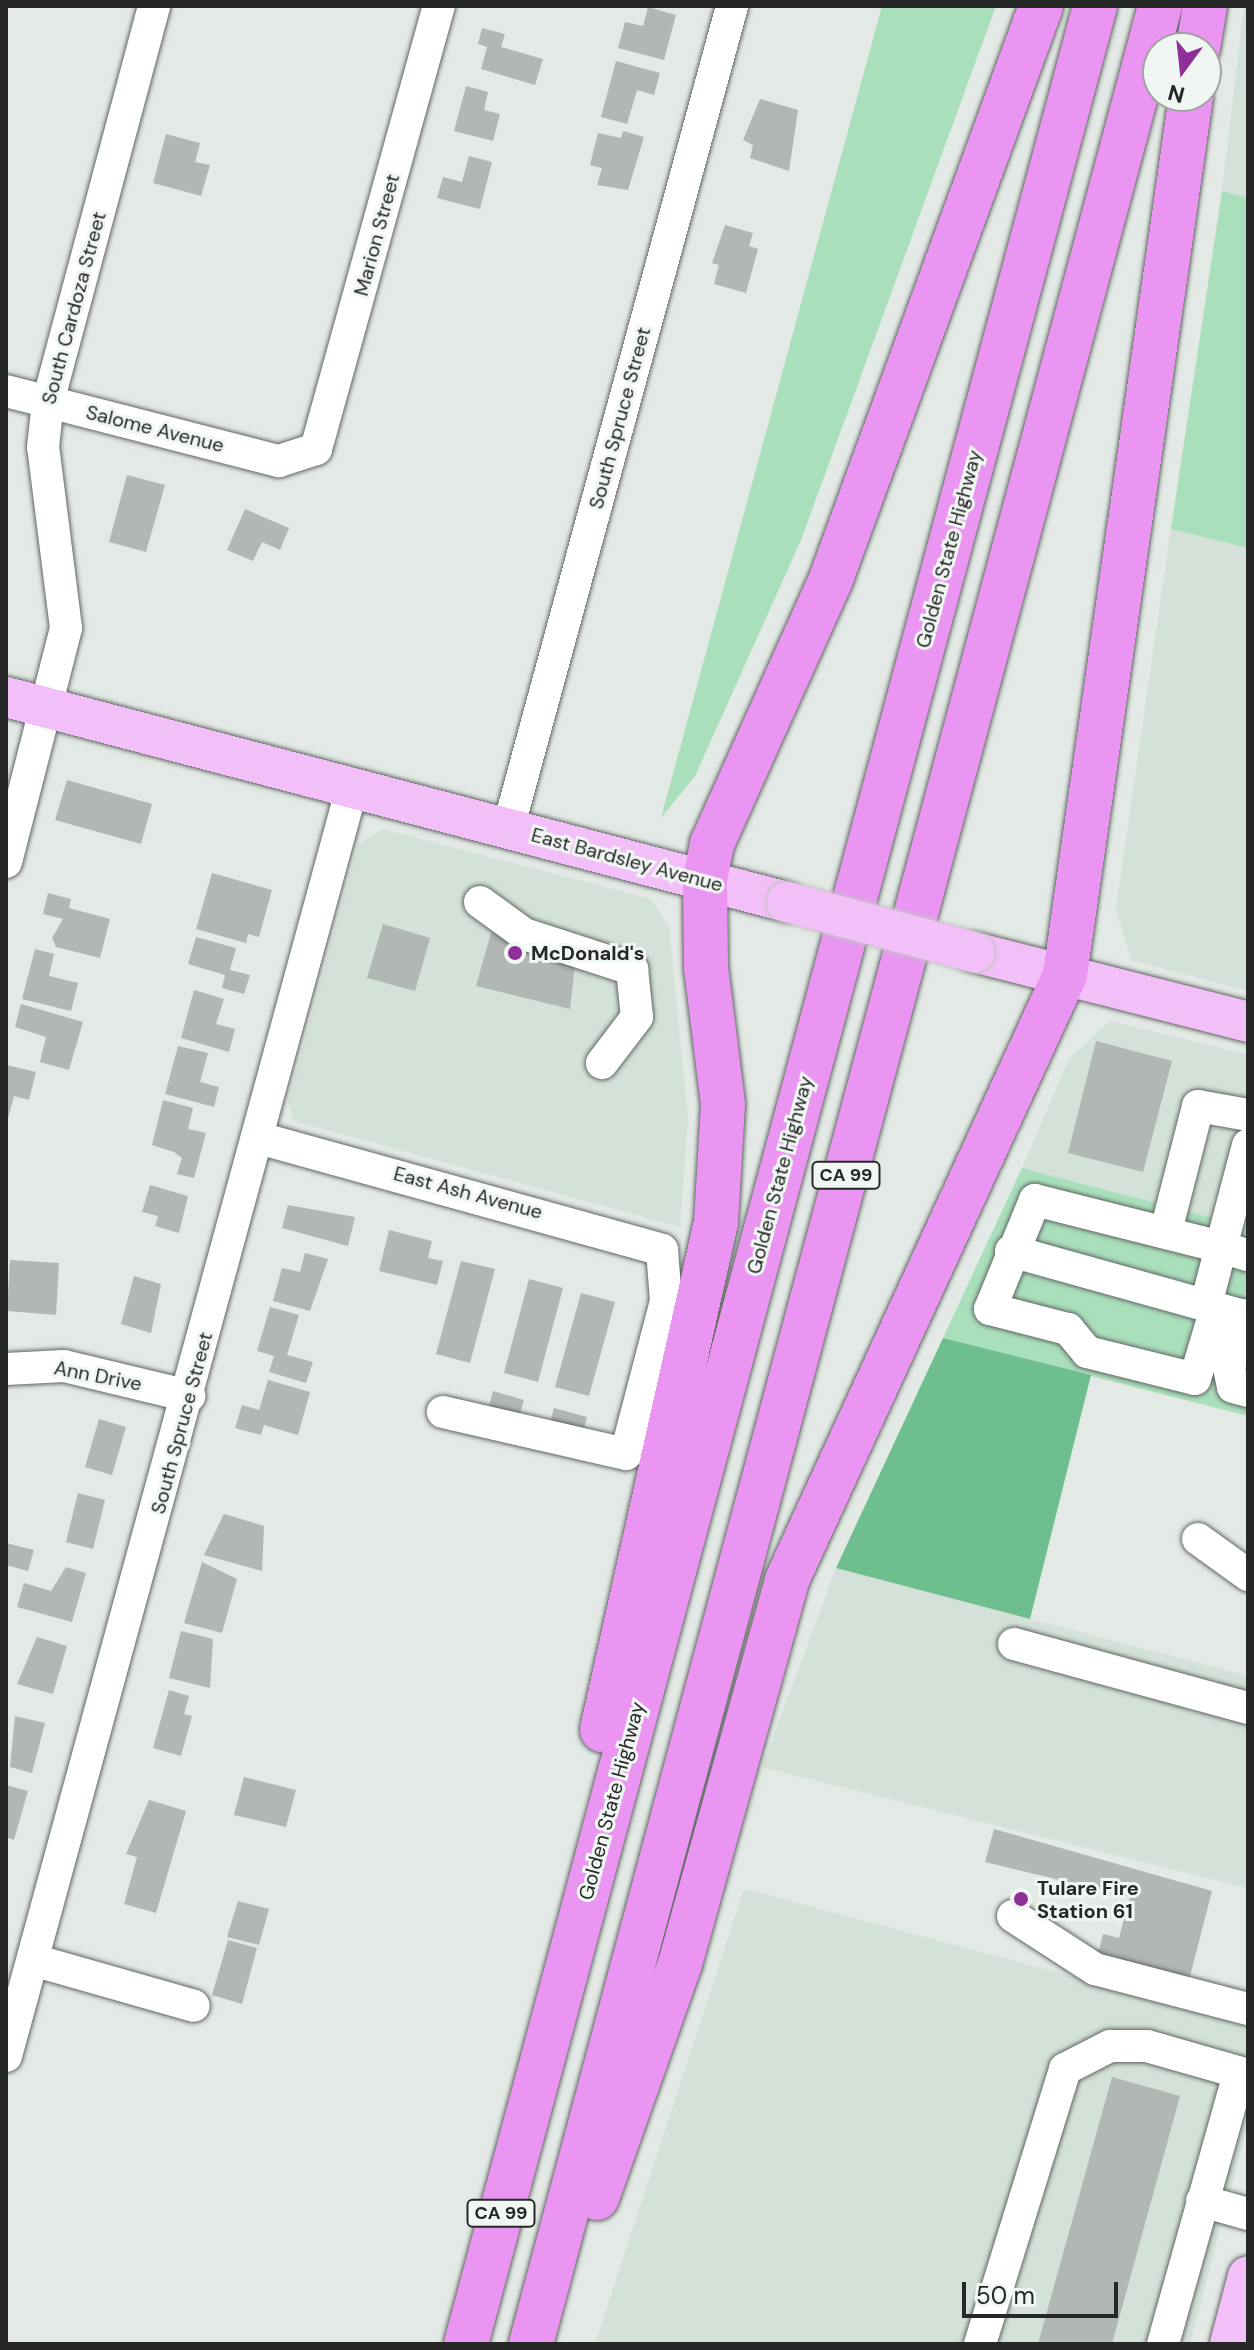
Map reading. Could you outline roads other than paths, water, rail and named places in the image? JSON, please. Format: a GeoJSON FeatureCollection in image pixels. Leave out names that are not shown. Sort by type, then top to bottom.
{"type":"FeatureCollection","features":[{"type":"Feature","properties":{"kind":"highway"},"geometry":{"type":"LineString","coordinates":[[536,2082],[528,2052],[716,1222],[723,1104],[705,880],[714,839],[831,579],[1041,6]]}},
{"type":"Feature","properties":{"kind":"highway","name":"Golden State Highway"},"geometry":{"type":"LineString","coordinates":[[466,2344],[1095,6]]}},
{"type":"Feature","properties":{"kind":"highway","name":"CA 99"},"geometry":{"type":"LineString","coordinates":[[534,2344],[1160,6]]}},
{"type":"Feature","properties":{"kind":"highway"},"geometry":{"type":"LineString","coordinates":[[1201,32],[1205,6]]}},
{"type":"Feature","properties":{"kind":"highway"},"geometry":{"type":"LineString","coordinates":[[534,2344],[562,2296],[680,1964],[792,1567],[1065,975],[1189,112]]}},
{"type":"Feature","properties":{"kind":"main road","name":"East Bardsley Avenue"},"geometry":{"type":"LineString","coordinates":[[6,697],[1248,1022]]}},
{"type":"Feature","properties":{"kind":"main road"},"geometry":{"type":"LineString","coordinates":[[1230,2344],[1248,2276]]}},
{"type":"Feature","properties":{"kind":"street","name":"South Cardoza Street"},"geometry":{"type":"LineString","coordinates":[[6,862],[49,709],[66,628],[43,447],[48,402],[154,6]]}},
{"type":"Feature","properties":{"kind":"street","name":"Marion Street"},"geometry":{"type":"LineString","coordinates":[[305,458],[322,438],[439,6]]}},
{"type":"Feature","properties":{"kind":"street","name":"South Spruce Street"},"geometry":{"type":"LineString","coordinates":[[508,829],[732,6]]}},
{"type":"Feature","properties":{"kind":"street","name":"Salome Avenue"},"geometry":{"type":"LineString","coordinates":[[6,391],[279,461],[305,458]]}},
{"type":"Feature","properties":{"kind":"street","name":"South Spruce Street"},"geometry":{"type":"LineString","coordinates":[[6,2056],[23,1968],[189,1396],[352,788]]}},
{"type":"Feature","properties":{"kind":"street"},"geometry":{"type":"LineString","coordinates":[[480,902],[524,934],[632,969],[637,1017],[602,1063]]}},
{"type":"Feature","properties":{"kind":"street"},"geometry":{"type":"LineString","coordinates":[[1166,1231],[1198,1106],[1248,1115]]}},
{"type":"Feature","properties":{"kind":"street","name":"East Ash Avenue"},"geometry":{"type":"LineString","coordinates":[[259,1138],[652,1242],[667,1261],[666,1301],[626,1454],[443,1412]]}},
{"type":"Feature","properties":{"kind":"street"},"geometry":{"type":"LineString","coordinates":[[1248,1145],[1235,1251],[1235,1325],[1229,1368],[1233,1387],[1248,1391]]}},
{"type":"Feature","properties":{"kind":"street"},"geometry":{"type":"LineString","coordinates":[[1235,1251],[1035,1200],[1011,1251],[990,1309],[1068,1329],[1087,1352],[1195,1379],[1235,1325]]}},
{"type":"Feature","properties":{"kind":"street"},"geometry":{"type":"LineString","coordinates":[[1011,1251],[1235,1325]]}},
{"type":"Feature","properties":{"kind":"street"},"geometry":{"type":"LineString","coordinates":[[1235,1325],[1248,1370]]}},
{"type":"Feature","properties":{"kind":"street","name":"Ann Drive"},"geometry":{"type":"LineString","coordinates":[[6,1369],[64,1366],[189,1396]]}},
{"type":"Feature","properties":{"kind":"street"},"geometry":{"type":"LineString","coordinates":[[1198,1539],[1248,1575]]}},
{"type":"Feature","properties":{"kind":"street"},"geometry":{"type":"LineString","coordinates":[[1014,1644],[1248,1708]]}},
{"type":"Feature","properties":{"kind":"street"},"geometry":{"type":"LineString","coordinates":[[1013,1916],[1095,1969],[1248,2009]]}},
{"type":"Feature","properties":{"kind":"street"},"geometry":{"type":"LineString","coordinates":[[23,1968],[194,2006]]}},
{"type":"Feature","properties":{"kind":"street"},"geometry":{"type":"LineString","coordinates":[[980,2344],[1065,2069],[1110,2046],[1147,2046],[1243,2074],[1202,2201],[1163,2344]]}},
{"type":"Feature","properties":{"kind":"street"},"geometry":{"type":"LineString","coordinates":[[1202,2201],[1248,2214]]}},
{"type":"Feature","properties":{"kind":"place","name":"McDonald's"},"geometry":{"type":"Point","coordinates":[515,953]}},
{"type":"Feature","properties":{"kind":"place","name":"Tulare Fire Station 61"},"geometry":{"type":"Point","coordinates":[1021,1899]}}]}
